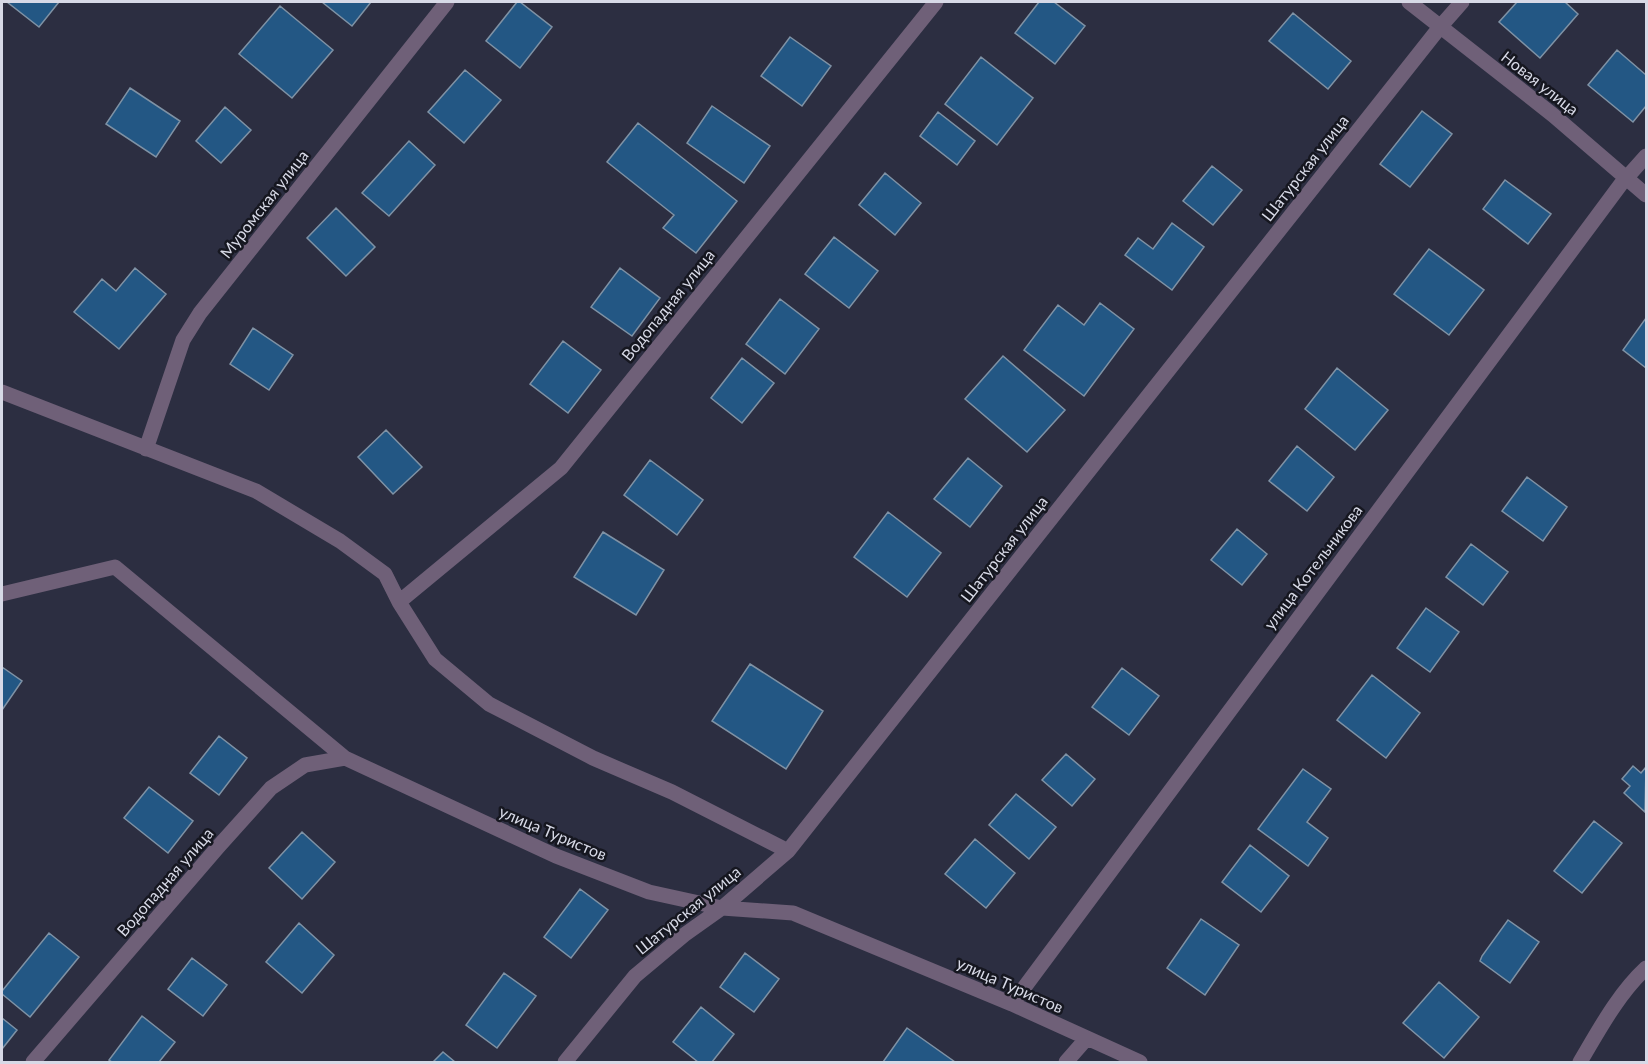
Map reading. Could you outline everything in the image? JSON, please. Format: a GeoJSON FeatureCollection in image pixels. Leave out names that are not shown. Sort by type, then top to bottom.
{"type":"FeatureCollection","features":[{"type":"Feature","properties":{"kind":"street","name":"Муромская улица"},"geometry":{"type":"LineString","coordinates":[[146,450],[183,340],[200,313],[447,2]]}},
{"type":"Feature","properties":{"kind":"street","name":"Водопадная улица"},"geometry":{"type":"LineString","coordinates":[[399,602],[561,468],[936,2]]}},
{"type":"Feature","properties":{"kind":"street","name":"Новая улица"},"geometry":{"type":"LineString","coordinates":[[1409,2],[1553,115],[1647,195]]}},
{"type":"Feature","properties":{"kind":"street","name":"Шатурская улица"},"geometry":{"type":"LineString","coordinates":[[565,1062],[635,976],[684,935],[722,908],[788,851],[1462,2]]}},
{"type":"Feature","properties":{"kind":"street","name":"улица Котельникова"},"geometry":{"type":"LineString","coordinates":[[1012,1004],[1614,193],[1647,156]]}},
{"type":"Feature","properties":{"kind":"street"},"geometry":{"type":"LineString","coordinates":[[2,392],[256,491],[340,541],[385,574],[399,602],[435,659],[489,704],[593,758],[672,792],[788,851]]}},
{"type":"Feature","properties":{"kind":"street","name":"улица Туристов"},"geometry":{"type":"LineString","coordinates":[[2,594],[114,567],[345,758],[556,856],[650,892],[722,908],[793,913],[1012,1004],[1140,1062]]}},
{"type":"Feature","properties":{"kind":"street","name":"Водопадная улица"},"geometry":{"type":"LineString","coordinates":[[33,1062],[271,788],[305,765],[345,758]]}},
{"type":"Feature","properties":{"kind":"street"},"geometry":{"type":"LineString","coordinates":[[1580,1062],[1603,1023],[1638,976],[1647,968]]}},
{"type":"Feature","properties":{"kind":"street"},"geometry":{"type":"LineString","coordinates":[[1066,1062],[1087,1038]]}},
{"type":"Feature","properties":{"kind":"building"},"geometry":{"type":"Polygon","coordinates":[[[7,2],[59,2],[39,27],[7,2]]]}},
{"type":"Feature","properties":{"kind":"building"},"geometry":{"type":"Polygon","coordinates":[[[322,2],[371,2],[352,26],[322,2]]]}},
{"type":"Feature","properties":{"kind":"building"},"geometry":{"type":"Polygon","coordinates":[[[517,2],[552,27],[520,68],[486,41],[517,2]]]}},
{"type":"Feature","properties":{"kind":"building"},"geometry":{"type":"Polygon","coordinates":[[[1039,2],[1054,2],[1085,26],[1055,64],[1015,33],[1039,2]]]}},
{"type":"Feature","properties":{"kind":"building"},"geometry":{"type":"Polygon","coordinates":[[[1517,2],[1565,2],[1578,14],[1540,58],[1499,22],[1517,2]]]}},
{"type":"Feature","properties":{"kind":"building"},"geometry":{"type":"Polygon","coordinates":[[[280,6],[333,50],[292,98],[239,54],[280,6]]]}},
{"type":"Feature","properties":{"kind":"building"},"geometry":{"type":"Polygon","coordinates":[[[1293,13],[1351,61],[1328,89],[1269,41],[1293,13]]]}},
{"type":"Feature","properties":{"kind":"building"},"geometry":{"type":"Polygon","coordinates":[[[790,37],[831,66],[802,106],[761,76],[790,37]]]}},
{"type":"Feature","properties":{"kind":"building"},"geometry":{"type":"Polygon","coordinates":[[[1617,50],[1646,75],[1646,106],[1633,122],[1588,85],[1617,50]]]}},
{"type":"Feature","properties":{"kind":"building"},"geometry":{"type":"Polygon","coordinates":[[[981,57],[1033,98],[997,145],[945,104],[981,57]]]}},
{"type":"Feature","properties":{"kind":"building"},"geometry":{"type":"Polygon","coordinates":[[[465,70],[501,100],[464,143],[428,112],[465,70]]]}},
{"type":"Feature","properties":{"kind":"building"},"geometry":{"type":"Polygon","coordinates":[[[130,88],[180,121],[156,157],[106,124],[130,88]]]}},
{"type":"Feature","properties":{"kind":"building"},"geometry":{"type":"Polygon","coordinates":[[[712,106],[770,146],[744,183],[687,143],[712,106]]]}},
{"type":"Feature","properties":{"kind":"building"},"geometry":{"type":"Polygon","coordinates":[[[225,107],[251,130],[221,163],[196,141],[225,107]]]}},
{"type":"Feature","properties":{"kind":"building"},"geometry":{"type":"Polygon","coordinates":[[[1422,111],[1452,134],[1410,187],[1380,164],[1422,111]]]}},
{"type":"Feature","properties":{"kind":"building"},"geometry":{"type":"Polygon","coordinates":[[[938,112],[975,141],[957,165],[920,136],[938,112]]]}},
{"type":"Feature","properties":{"kind":"building"},"geometry":{"type":"Polygon","coordinates":[[[638,123],[737,201],[696,253],[663,228],[674,215],[607,162],[638,123]]]}},
{"type":"Feature","properties":{"kind":"building"},"geometry":{"type":"Polygon","coordinates":[[[409,141],[435,165],[389,216],[362,193],[409,141]]]}},
{"type":"Feature","properties":{"kind":"building"},"geometry":{"type":"Polygon","coordinates":[[[1212,166],[1242,190],[1213,225],[1183,201],[1212,166]]]}},
{"type":"Feature","properties":{"kind":"building"},"geometry":{"type":"Polygon","coordinates":[[[885,173],[921,203],[895,235],[859,205],[885,173]]]}},
{"type":"Feature","properties":{"kind":"building"},"geometry":{"type":"Polygon","coordinates":[[[1505,180],[1551,214],[1528,244],[1483,209],[1505,180]]]}},
{"type":"Feature","properties":{"kind":"building"},"geometry":{"type":"Polygon","coordinates":[[[336,208],[375,247],[346,276],[307,238],[336,208]]]}},
{"type":"Feature","properties":{"kind":"building"},"geometry":{"type":"Polygon","coordinates":[[[1172,223],[1204,247],[1172,290],[1125,255],[1138,238],[1153,249],[1172,223]]]}},
{"type":"Feature","properties":{"kind":"building"},"geometry":{"type":"Polygon","coordinates":[[[834,237],[878,271],[849,308],[805,274],[834,237]]]}},
{"type":"Feature","properties":{"kind":"building"},"geometry":{"type":"Polygon","coordinates":[[[1429,249],[1484,290],[1449,335],[1394,294],[1429,249]]]}},
{"type":"Feature","properties":{"kind":"building"},"geometry":{"type":"Polygon","coordinates":[[[135,268],[166,294],[119,349],[74,312],[102,279],[116,291],[135,268]]]}},
{"type":"Feature","properties":{"kind":"building"},"geometry":{"type":"Polygon","coordinates":[[[620,268],[660,298],[632,336],[591,307],[620,268]]]}},
{"type":"Feature","properties":{"kind":"building"},"geometry":{"type":"Polygon","coordinates":[[[780,299],[819,329],[785,374],[746,344],[780,299]]]}},
{"type":"Feature","properties":{"kind":"building"},"geometry":{"type":"Polygon","coordinates":[[[1100,303],[1134,329],[1084,396],[1024,350],[1058,305],[1084,325],[1100,303]]]}},
{"type":"Feature","properties":{"kind":"building"},"geometry":{"type":"Polygon","coordinates":[[[1646,318],[1646,368],[1623,350],[1646,318]]]}},
{"type":"Feature","properties":{"kind":"building"},"geometry":{"type":"Polygon","coordinates":[[[253,328],[293,355],[269,390],[230,364],[253,328]]]}},
{"type":"Feature","properties":{"kind":"building"},"geometry":{"type":"Polygon","coordinates":[[[563,341],[601,370],[568,413],[530,384],[563,341]]]}},
{"type":"Feature","properties":{"kind":"building"},"geometry":{"type":"Polygon","coordinates":[[[1003,356],[1065,410],[1027,452],[965,399],[1003,356]]]}},
{"type":"Feature","properties":{"kind":"building"},"geometry":{"type":"Polygon","coordinates":[[[742,358],[774,383],[742,423],[711,398],[742,358]]]}},
{"type":"Feature","properties":{"kind":"building"},"geometry":{"type":"Polygon","coordinates":[[[1337,368],[1388,410],[1355,450],[1305,409],[1337,368]]]}},
{"type":"Feature","properties":{"kind":"building"},"geometry":{"type":"Polygon","coordinates":[[[386,430],[422,467],[393,494],[358,457],[386,430]]]}},
{"type":"Feature","properties":{"kind":"building"},"geometry":{"type":"Polygon","coordinates":[[[1297,446],[1334,477],[1307,511],[1269,481],[1297,446]]]}},
{"type":"Feature","properties":{"kind":"building"},"geometry":{"type":"Polygon","coordinates":[[[968,458],[1002,486],[970,527],[934,499],[968,458]]]}},
{"type":"Feature","properties":{"kind":"building"},"geometry":{"type":"Polygon","coordinates":[[[650,460],[703,500],[677,535],[624,495],[650,460]]]}},
{"type":"Feature","properties":{"kind":"building"},"geometry":{"type":"Polygon","coordinates":[[[1527,477],[1567,507],[1543,541],[1502,511],[1527,477]]]}},
{"type":"Feature","properties":{"kind":"building"},"geometry":{"type":"Polygon","coordinates":[[[888,512],[941,553],[907,597],[854,557],[888,512]]]}},
{"type":"Feature","properties":{"kind":"building"},"geometry":{"type":"Polygon","coordinates":[[[1237,529],[1267,554],[1242,585],[1211,560],[1237,529]]]}},
{"type":"Feature","properties":{"kind":"building"},"geometry":{"type":"Polygon","coordinates":[[[603,532],[664,570],[636,615],[574,577],[603,532]]]}},
{"type":"Feature","properties":{"kind":"building"},"geometry":{"type":"Polygon","coordinates":[[[1471,544],[1508,572],[1483,605],[1446,577],[1471,544]]]}},
{"type":"Feature","properties":{"kind":"building"},"geometry":{"type":"Polygon","coordinates":[[[1426,608],[1459,632],[1430,672],[1397,648],[1426,608]]]}},
{"type":"Feature","properties":{"kind":"building"},"geometry":{"type":"Polygon","coordinates":[[[750,664],[823,711],[786,769],[712,721],[750,664]]]}},
{"type":"Feature","properties":{"kind":"building"},"geometry":{"type":"Polygon","coordinates":[[[2,667],[22,681],[2,710],[2,667]]]}},
{"type":"Feature","properties":{"kind":"building"},"geometry":{"type":"Polygon","coordinates":[[[1122,668],[1159,696],[1129,735],[1092,707],[1122,668]]]}},
{"type":"Feature","properties":{"kind":"building"},"geometry":{"type":"Polygon","coordinates":[[[1372,675],[1420,713],[1386,758],[1337,720],[1372,675]]]}},
{"type":"Feature","properties":{"kind":"building"},"geometry":{"type":"Polygon","coordinates":[[[219,736],[247,758],[219,795],[190,773],[219,736]]]}},
{"type":"Feature","properties":{"kind":"building"},"geometry":{"type":"Polygon","coordinates":[[[1066,754],[1095,779],[1072,806],[1042,780],[1066,754]]]}},
{"type":"Feature","properties":{"kind":"building"},"geometry":{"type":"Polygon","coordinates":[[[1633,766],[1641,773],[1646,767],[1645,812],[1624,793],[1630,786],[1622,779],[1633,766]]]}},
{"type":"Feature","properties":{"kind":"building"},"geometry":{"type":"Polygon","coordinates":[[[1303,769],[1331,789],[1307,822],[1328,838],[1308,866],[1258,829],[1303,769]]]}},
{"type":"Feature","properties":{"kind":"building"},"geometry":{"type":"Polygon","coordinates":[[[149,787],[193,821],[168,853],[124,818],[149,787]]]}},
{"type":"Feature","properties":{"kind":"building"},"geometry":{"type":"Polygon","coordinates":[[[1016,794],[1056,827],[1029,859],[989,825],[1016,794]]]}},
{"type":"Feature","properties":{"kind":"building"},"geometry":{"type":"Polygon","coordinates":[[[1594,821],[1622,843],[1582,893],[1554,871],[1594,821]]]}},
{"type":"Feature","properties":{"kind":"building"},"geometry":{"type":"Polygon","coordinates":[[[302,832],[335,862],[302,899],[269,868],[302,832]]]}},
{"type":"Feature","properties":{"kind":"building"},"geometry":{"type":"Polygon","coordinates":[[[975,839],[1015,873],[986,908],[945,874],[975,839]]]}},
{"type":"Feature","properties":{"kind":"building"},"geometry":{"type":"Polygon","coordinates":[[[1250,845],[1289,876],[1261,912],[1222,882],[1250,845]]]}},
{"type":"Feature","properties":{"kind":"building"},"geometry":{"type":"Polygon","coordinates":[[[580,889],[608,910],[571,958],[544,937],[580,889]]]}},
{"type":"Feature","properties":{"kind":"building"},"geometry":{"type":"Polygon","coordinates":[[[1201,919],[1239,945],[1205,995],[1167,968],[1201,919]]]}},
{"type":"Feature","properties":{"kind":"building"},"geometry":{"type":"Polygon","coordinates":[[[1508,920],[1539,942],[1510,983],[1480,961],[1508,920]]]}},
{"type":"Feature","properties":{"kind":"building"},"geometry":{"type":"Polygon","coordinates":[[[299,923],[334,955],[302,993],[266,962],[299,923]]]}},
{"type":"Feature","properties":{"kind":"building"},"geometry":{"type":"Polygon","coordinates":[[[49,933],[79,957],[30,1017],[2,994],[2,991],[49,933]]]}},
{"type":"Feature","properties":{"kind":"building"},"geometry":{"type":"Polygon","coordinates":[[[745,953],[779,979],[754,1012],[720,987],[745,953]]]}},
{"type":"Feature","properties":{"kind":"building"},"geometry":{"type":"Polygon","coordinates":[[[192,958],[227,985],[203,1016],[168,989],[192,958]]]}},
{"type":"Feature","properties":{"kind":"building"},"geometry":{"type":"Polygon","coordinates":[[[504,973],[536,996],[497,1048],[466,1025],[504,973]]]}},
{"type":"Feature","properties":{"kind":"building"},"geometry":{"type":"Polygon","coordinates":[[[1439,982],[1479,1017],[1444,1058],[1403,1023],[1439,982]]]}},
{"type":"Feature","properties":{"kind":"building"},"geometry":{"type":"Polygon","coordinates":[[[701,1007],[734,1034],[712,1062],[698,1062],[673,1042],[701,1007]]]}},
{"type":"Feature","properties":{"kind":"building"},"geometry":{"type":"Polygon","coordinates":[[[142,1016],[175,1042],[159,1062],[112,1062],[109,1060],[142,1016]]]}},
{"type":"Feature","properties":{"kind":"building"},"geometry":{"type":"Polygon","coordinates":[[[2,1018],[17,1030],[2,1049],[2,1018]]]}},
{"type":"Feature","properties":{"kind":"building"},"geometry":{"type":"Polygon","coordinates":[[[907,1028],[955,1062],[883,1062],[907,1028]]]}},
{"type":"Feature","properties":{"kind":"building"},"geometry":{"type":"Polygon","coordinates":[[[443,1052],[455,1062],[433,1062],[443,1052]]]}}]}
